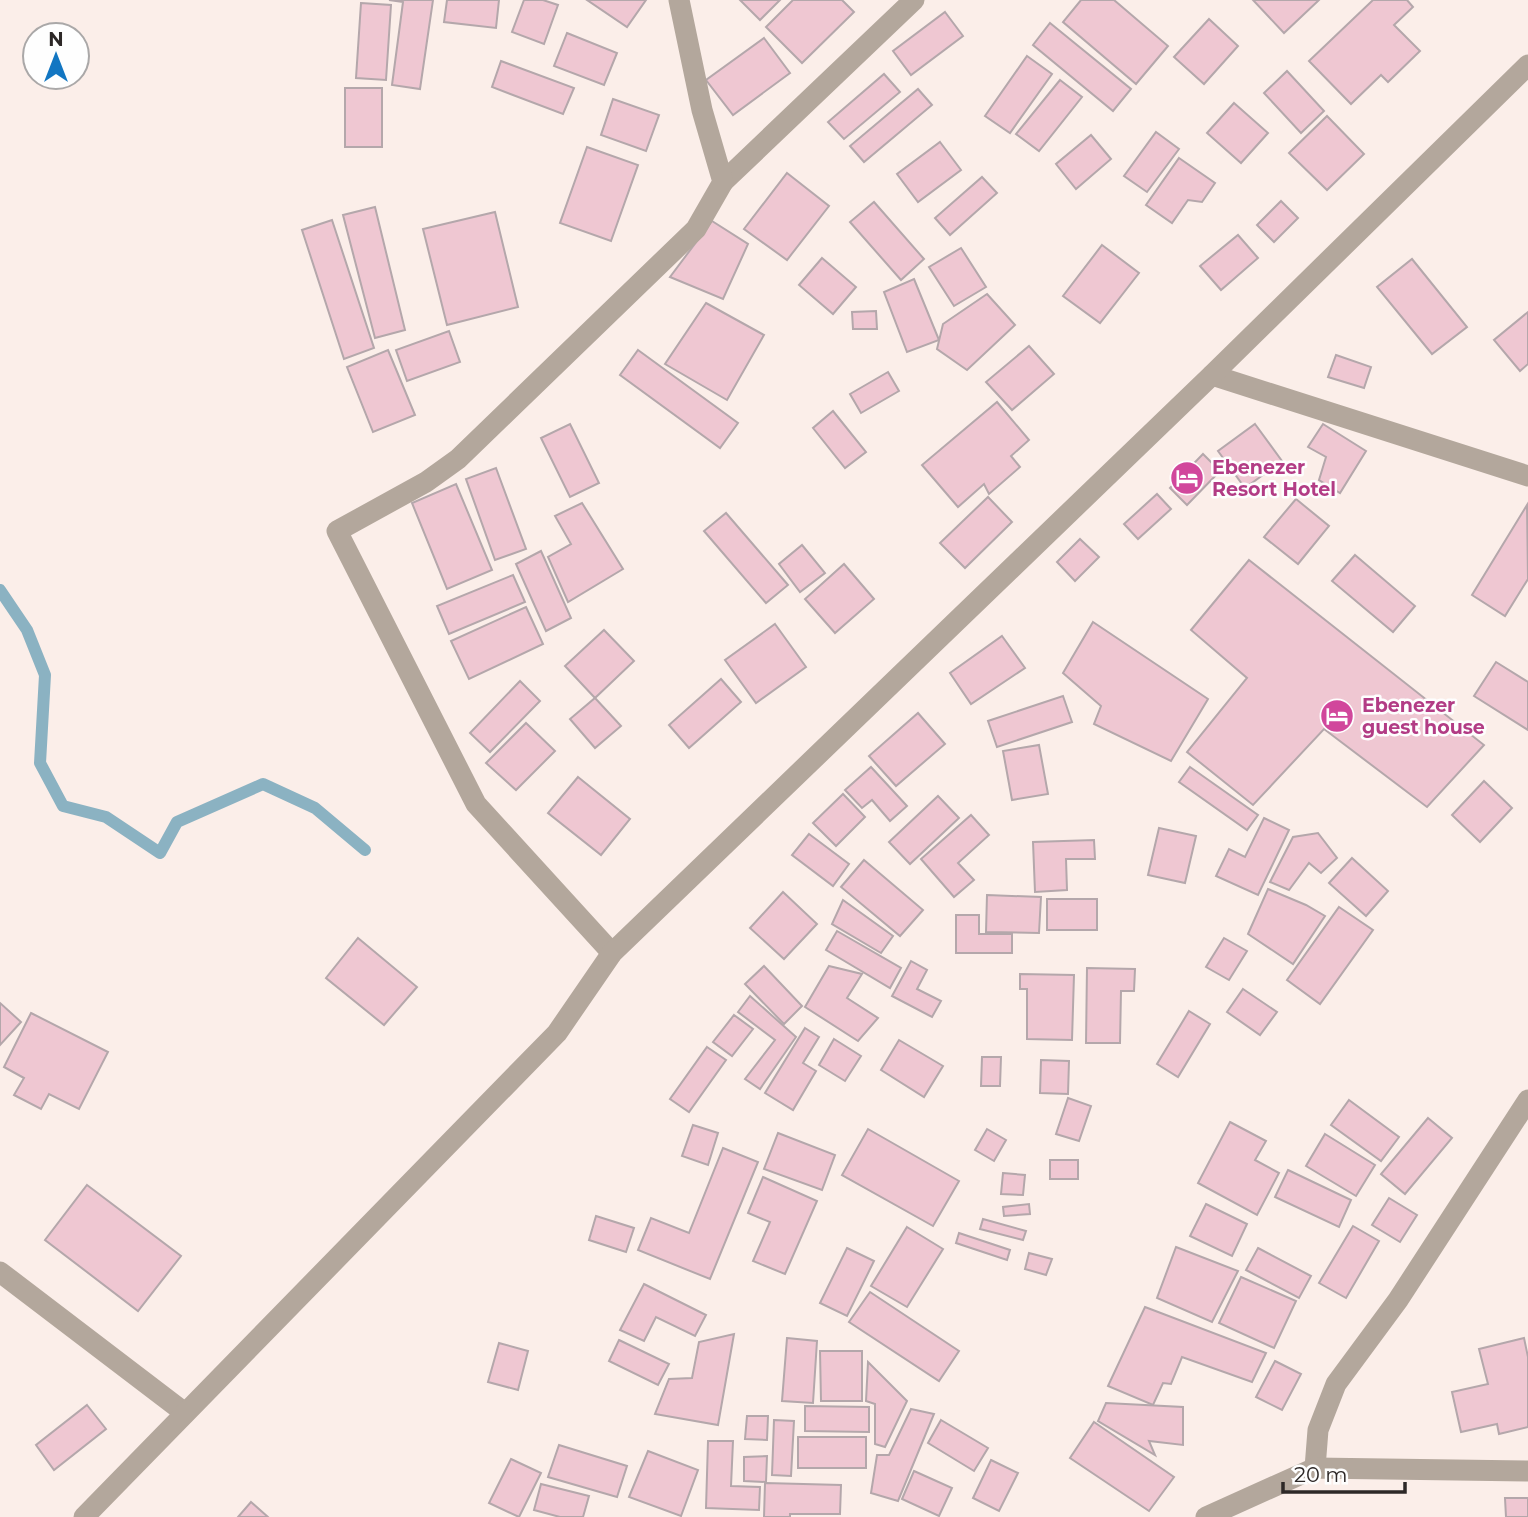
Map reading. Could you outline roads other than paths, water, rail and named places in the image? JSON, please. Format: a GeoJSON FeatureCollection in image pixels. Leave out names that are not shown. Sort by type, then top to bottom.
{"type":"FeatureCollection","features":[{"type":"Feature","properties":{"kind":"street"},"geometry":{"type":"LineString","coordinates":[[679,0],[702,110],[723,182]]}},
{"type":"Feature","properties":{"kind":"street"},"geometry":{"type":"LineString","coordinates":[[612,953],[476,804],[337,531],[426,482],[458,459],[695,229],[723,182],[914,0]]}},
{"type":"Feature","properties":{"kind":"street"},"geometry":{"type":"LineString","coordinates":[[84,1517],[557,1033],[612,953],[1213,376],[1528,65]]}},
{"type":"Feature","properties":{"kind":"street"},"geometry":{"type":"LineString","coordinates":[[1213,376],[1528,476]]}},
{"type":"Feature","properties":{"kind":"street"},"geometry":{"type":"LineString","coordinates":[[1315,1468],[1318,1430],[1336,1384],[1398,1300],[1528,1100]]}},
{"type":"Feature","properties":{"kind":"street"},"geometry":{"type":"LineString","coordinates":[[0,1272],[185,1413]]}},
{"type":"Feature","properties":{"kind":"street"},"geometry":{"type":"LineString","coordinates":[[1206,1517],[1315,1468],[1528,1471]]}},
{"type":"Feature","properties":{"kind":"waterway"},"geometry":{"type":"LineString","coordinates":[[0,590],[27,630],[45,675],[40,763],[63,806],[106,817],[160,853],[177,822],[263,784],[315,808],[365,850]]}},
{"type":"Feature","properties":{"kind":"place","name":"Ebenezer Resort Hotel"},"geometry":{"type":"Point","coordinates":[1187,478]}},
{"type":"Feature","properties":{"kind":"place","name":"Ebenezer guest house"},"geometry":{"type":"Point","coordinates":[1337,716]}}]}
